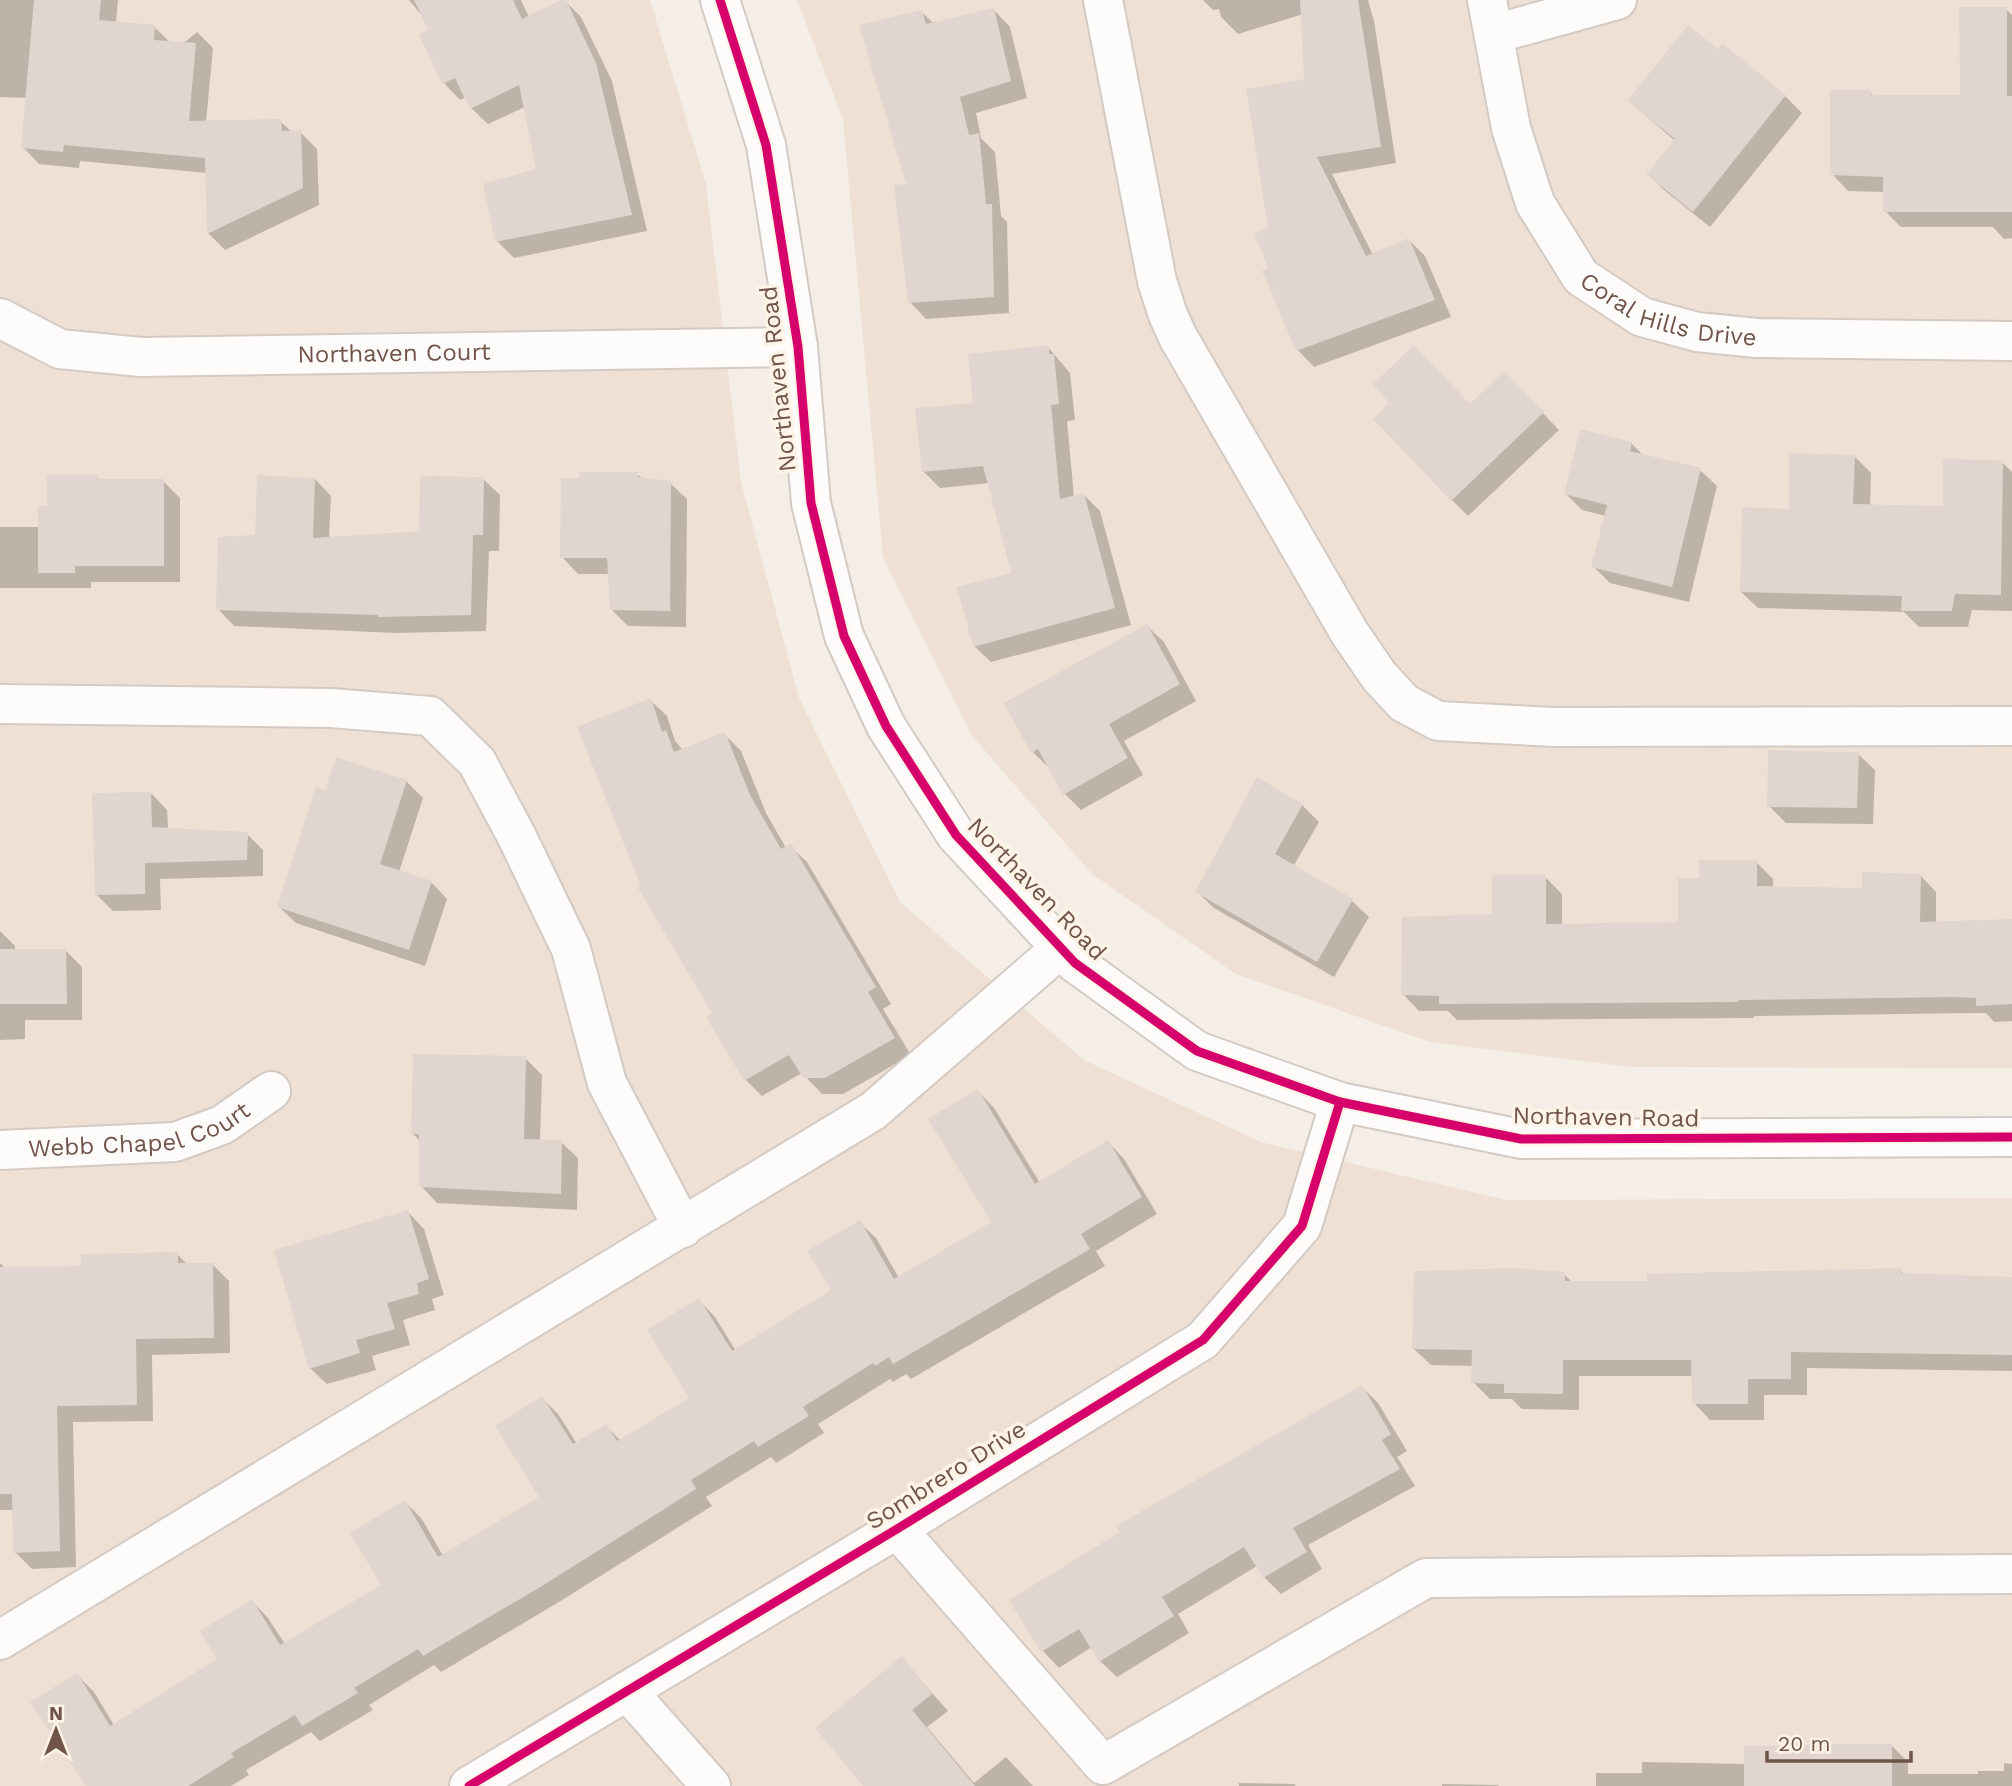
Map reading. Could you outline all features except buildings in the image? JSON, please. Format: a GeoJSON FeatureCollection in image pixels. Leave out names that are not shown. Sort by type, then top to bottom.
{"type":"FeatureCollection","features":[{"type":"Feature","properties":{"kind":"street","name":"Northaven Road"},"geometry":{"type":"LineString","coordinates":[[720,0],[766,145],[798,347],[811,503],[844,636],[886,726],[956,835],[1075,963],[1196,1051],[1340,1102],[1521,1139],[2012,1137]]}},
{"type":"Feature","properties":{"kind":"street"},"geometry":{"type":"LineString","coordinates":[[1103,0],[1157,281],[1173,326],[1349,632],[1379,676],[1404,703],[1438,721],[1555,727],[2012,726]]}},
{"type":"Feature","properties":{"kind":"street"},"geometry":{"type":"LineString","coordinates":[[1490,17],[1617,0]]}},
{"type":"Feature","properties":{"kind":"street","name":"Coral Hills Drive"},"geometry":{"type":"LineString","coordinates":[[1490,17],[1511,128],[1535,203],[1581,277],[1642,317],[1697,332],[1757,338],[2012,341]]}},
{"type":"Feature","properties":{"kind":"street","name":"Northaven Court"},"geometry":{"type":"LineString","coordinates":[[0,318],[60,349],[141,357],[798,347]]}},
{"type":"Feature","properties":{"kind":"street"},"geometry":{"type":"LineString","coordinates":[[0,704],[331,708],[430,716],[477,762],[516,835],[571,949],[607,1083],[683,1228]]}},
{"type":"Feature","properties":{"kind":"street"},"geometry":{"type":"LineString","coordinates":[[0,1640],[873,1111],[1061,948]]}},
{"type":"Feature","properties":{"kind":"street","name":"Webb Chapel Court"},"geometry":{"type":"LineString","coordinates":[[0,1150],[176,1142],[222,1125],[271,1091]]}},
{"type":"Feature","properties":{"kind":"street","name":"Sombrero Drive"},"geometry":{"type":"LineString","coordinates":[[468,1786],[897,1529],[1203,1340],[1302,1226],[1340,1102]]}},
{"type":"Feature","properties":{"kind":"street"},"geometry":{"type":"LineString","coordinates":[[897,1529],[1103,1765],[1426,1578],[2012,1574]]}},
{"type":"Feature","properties":{"kind":"street"},"geometry":{"type":"LineString","coordinates":[[626,1691],[711,1786]]}},
{"type":"Feature","properties":{"kind":"shaded area"},"geometry":{"type":"Polygon","coordinates":[[[0,0],[650,0],[706,184],[741,482],[799,698],[900,902],[1084,1060],[1261,1142],[1506,1200],[2012,1198],[2012,1786],[0,1786],[0,0]]]}},
{"type":"Feature","properties":{"kind":"shaded area"},"geometry":{"type":"Polygon","coordinates":[[[797,0],[2012,0],[2012,1068],[1632,1067],[1430,1042],[1236,974],[1092,874],[973,737],[883,557],[843,120],[797,0]]]}},
{"type":"Feature","properties":{"kind":"cycle path"},"geometry":{"type":"LineString","coordinates":[[720,0],[766,145],[798,347],[811,503],[844,636],[886,726],[956,835],[1075,963],[1197,1051],[1340,1102],[1521,1139],[2012,1137]]}},
{"type":"Feature","properties":{"kind":"cycle path"},"geometry":{"type":"LineString","coordinates":[[469,1786],[897,1529],[1203,1340],[1302,1226],[1340,1102]]}}]}
